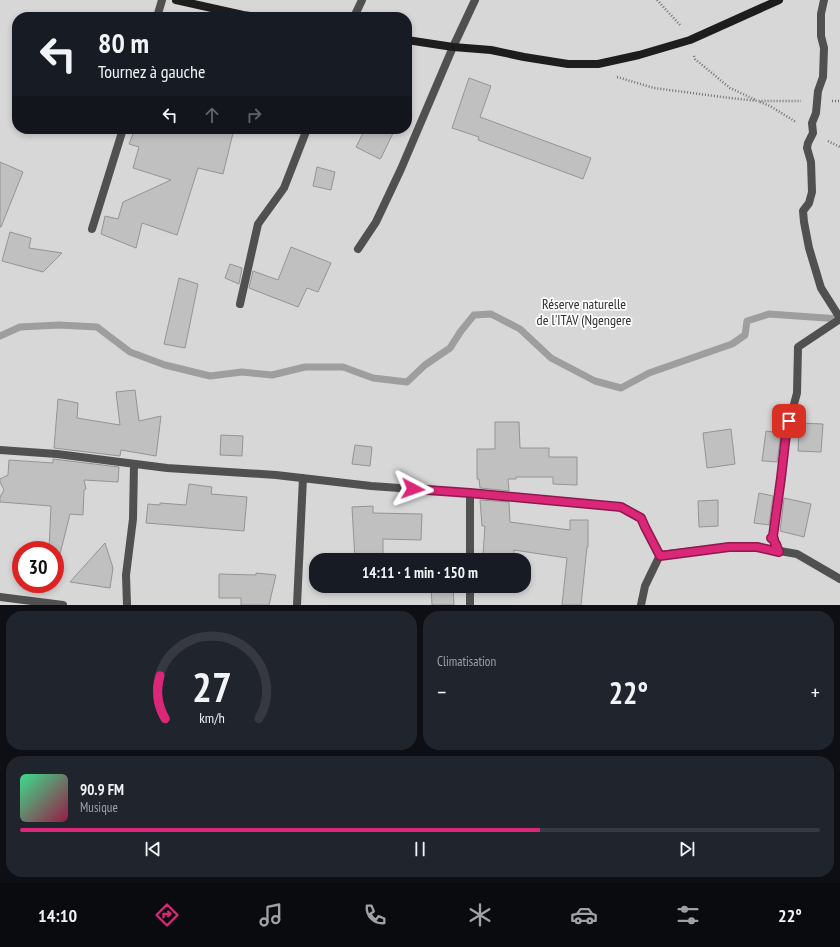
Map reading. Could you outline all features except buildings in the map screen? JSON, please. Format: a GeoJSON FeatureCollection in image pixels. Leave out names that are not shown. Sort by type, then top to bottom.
{"type":"FeatureCollection","features":[{"type":"Feature","properties":{"kind":"street"},"geometry":{"type":"LineString","coordinates":[[158,12],[162,0]]}},
{"type":"Feature","properties":{"kind":"street"},"geometry":{"type":"LineString","coordinates":[[176,0],[230,12]]}},
{"type":"Feature","properties":{"kind":"street"},"geometry":{"type":"LineString","coordinates":[[356,12],[362,0]]}},
{"type":"Feature","properties":{"kind":"street"},"geometry":{"type":"LineString","coordinates":[[358,248],[376,222],[401,169],[453,47],[475,0]]}},
{"type":"Feature","properties":{"kind":"street"},"geometry":{"type":"LineString","coordinates":[[412,41],[453,47],[491,50],[568,64],[598,64],[638,55],[690,40],[779,0]]}},
{"type":"Feature","properties":{"kind":"street"},"geometry":{"type":"LineString","coordinates":[[779,552],[774,539],[771,538],[773,536],[786,434],[797,393],[798,347],[840,318],[821,288],[809,248],[803,211],[809,203],[812,192],[811,162],[807,148],[813,133],[812,123],[816,113],[818,91],[822,77],[824,48],[821,36],[821,14],[824,0]]}},
{"type":"Feature","properties":{"kind":"street"},"geometry":{"type":"LineString","coordinates":[[92,229],[121,134]]}},
{"type":"Feature","properties":{"kind":"street"},"geometry":{"type":"LineString","coordinates":[[240,304],[258,224],[284,188],[305,134]]}},
{"type":"Feature","properties":{"kind":"street"},"geometry":{"type":"LineString","coordinates":[[0,450],[57,454],[167,468],[276,475],[371,486],[470,493],[621,507],[641,518],[660,556]]}},
{"type":"Feature","properties":{"kind":"street"},"geometry":{"type":"LineString","coordinates":[[127,605],[126,576],[133,519],[134,464]]}},
{"type":"Feature","properties":{"kind":"street"},"geometry":{"type":"LineString","coordinates":[[297,605],[303,478]]}},
{"type":"Feature","properties":{"kind":"street"},"geometry":{"type":"LineString","coordinates":[[470,493],[470,553]]}},
{"type":"Feature","properties":{"kind":"street"},"geometry":{"type":"LineString","coordinates":[[660,556],[729,547],[757,547],[797,554],[840,579]]}},
{"type":"Feature","properties":{"kind":"street"},"geometry":{"type":"LineString","coordinates":[[641,605],[645,586],[660,556]]}},
{"type":"Feature","properties":{"kind":"street"},"geometry":{"type":"LineString","coordinates":[[470,593],[470,605]]}},
{"type":"Feature","properties":{"kind":"street"},"geometry":{"type":"LineString","coordinates":[[0,597],[58,605]]}},
{"type":"Feature","properties":{"kind":"path"},"geometry":{"type":"LineString","coordinates":[[657,0],[679,23],[690,40],[695,59],[730,88],[770,106],[797,123]]}},
{"type":"Feature","properties":{"kind":"path"},"geometry":{"type":"LineString","coordinates":[[611,76],[654,88],[730,98],[759,101],[803,101]]}},
{"type":"Feature","properties":{"kind":"path"},"geometry":{"type":"LineString","coordinates":[[825,101],[840,101]]}},
{"type":"Feature","properties":{"kind":"path"},"geometry":{"type":"LineString","coordinates":[[822,138],[840,147]]}},
{"type":"Feature","properties":{"kind":"green space","name":"Réserve naturelle de l'ITAV (Ngengere"},"geometry":{"type":"Polygon","coordinates":[[[0,0],[840,0],[840,605],[0,605],[0,0]]]}},
{"type":"Feature","properties":{"kind":"waterway"},"geometry":{"type":"LineString","coordinates":[[0,336],[20,327],[59,325],[97,327],[130,352],[165,365],[210,376],[242,372],[272,375],[305,367],[343,367],[373,378],[407,382],[425,365],[450,348],[474,315],[491,314],[520,329],[551,358],[595,381],[621,388],[649,373],[732,344],[745,335],[747,321],[769,314],[840,319]]}},
{"type":"Feature","properties":{"kind":"route"},"geometry":{"type":"LineString","coordinates":[[413,489],[621,507],[641,518],[660,556],[729,547],[757,547],[779,552],[774,539],[771,538],[773,536],[789,421]]}}]}
